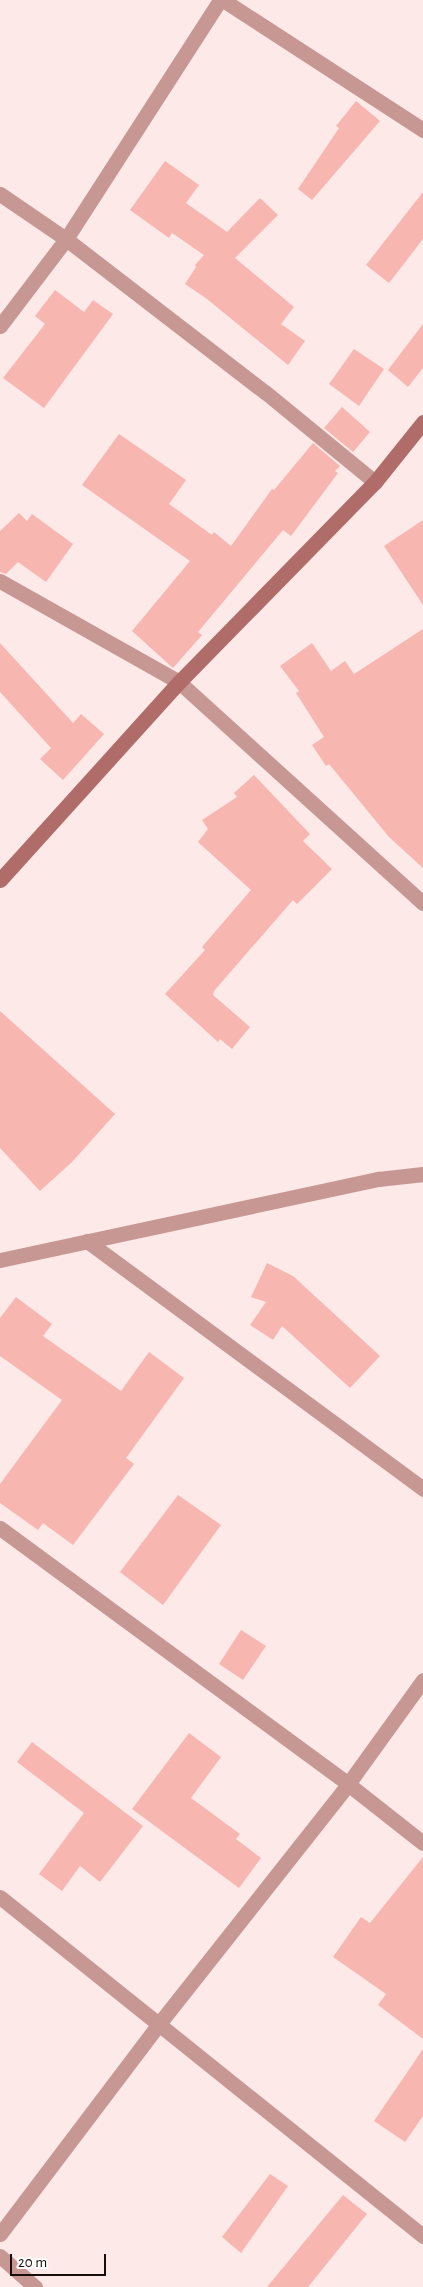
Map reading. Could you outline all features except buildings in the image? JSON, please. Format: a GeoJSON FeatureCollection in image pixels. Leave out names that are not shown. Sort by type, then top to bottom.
{"type":"FeatureCollection","features":[{"type":"Feature","properties":{"kind":"main road"},"geometry":{"type":"LineString","coordinates":[[0,880],[179,682],[375,482],[423,422]]}},
{"type":"Feature","properties":{"kind":"street"},"geometry":{"type":"LineString","coordinates":[[0,326],[66,239],[222,0],[423,130]]}},
{"type":"Feature","properties":{"kind":"street"},"geometry":{"type":"LineString","coordinates":[[0,194],[66,239],[265,392],[375,482]]}},
{"type":"Feature","properties":{"kind":"street"},"geometry":{"type":"LineString","coordinates":[[0,581],[179,682],[423,903]]}},
{"type":"Feature","properties":{"kind":"street"},"geometry":{"type":"LineString","coordinates":[[0,1260],[378,1179],[423,1174]]}},
{"type":"Feature","properties":{"kind":"street"},"geometry":{"type":"LineString","coordinates":[[87,1241],[423,1489]]}},
{"type":"Feature","properties":{"kind":"street"},"geometry":{"type":"LineString","coordinates":[[0,1528],[348,1784],[423,1843]]}},
{"type":"Feature","properties":{"kind":"street"},"geometry":{"type":"LineString","coordinates":[[0,2234],[158,2025],[348,1784],[423,1680]]}},
{"type":"Feature","properties":{"kind":"street"},"geometry":{"type":"LineString","coordinates":[[0,1897],[423,2236]]}},
{"type":"Feature","properties":{"kind":"street"},"geometry":{"type":"LineString","coordinates":[[0,2256],[36,2287]]}}]}
